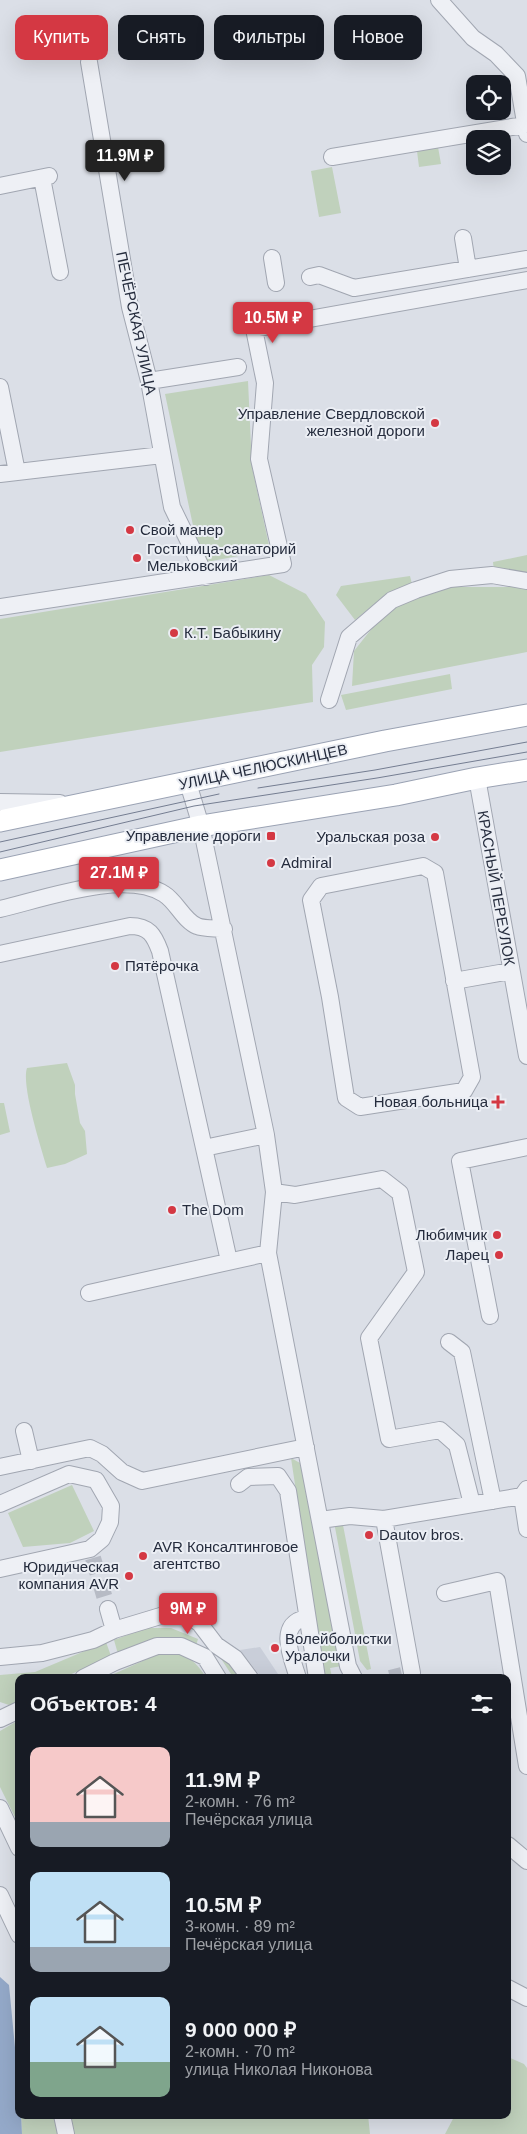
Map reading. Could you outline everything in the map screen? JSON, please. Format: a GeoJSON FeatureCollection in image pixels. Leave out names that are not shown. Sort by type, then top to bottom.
{"type":"FeatureCollection","features":[{"type":"Feature","properties":{"kind":"main road","name":"УЛИЦА ЧЕЛЮСКИНЦЕВ"},"geometry":{"type":"LineString","coordinates":[[0,821],[385,741],[527,714]]}},
{"type":"Feature","properties":{"kind":"main road"},"geometry":{"type":"LineString","coordinates":[[0,870],[201,826],[396,796],[477,778],[527,770]]}},
{"type":"Feature","properties":{"kind":"street"},"geometry":{"type":"LineString","coordinates":[[332,157],[526,129],[517,76],[496,54],[473,38],[439,0]]}},
{"type":"Feature","properties":{"kind":"street","name":"ПЕЧЁРСКАЯ УЛИЦА"},"geometry":{"type":"LineString","coordinates":[[89,62],[130,307],[149,381],[172,507],[206,577]]}},
{"type":"Feature","properties":{"kind":"street"},"geometry":{"type":"LineString","coordinates":[[0,186],[45,177],[60,272]]}},
{"type":"Feature","properties":{"kind":"street"},"geometry":{"type":"LineString","coordinates":[[463,238],[468,269]]}},
{"type":"Feature","properties":{"kind":"street"},"geometry":{"type":"LineString","coordinates":[[272,258],[276,282]]}},
{"type":"Feature","properties":{"kind":"street"},"geometry":{"type":"LineString","coordinates":[[310,277],[319,276],[354,288],[527,260]]}},
{"type":"Feature","properties":{"kind":"street"},"geometry":{"type":"LineString","coordinates":[[0,607],[284,564],[259,458],[264,383],[254,329],[527,280]]}},
{"type":"Feature","properties":{"kind":"street"},"geometry":{"type":"LineString","coordinates":[[149,381],[238,367]]}},
{"type":"Feature","properties":{"kind":"street"},"geometry":{"type":"LineString","coordinates":[[0,387],[16,472]]}},
{"type":"Feature","properties":{"kind":"street"},"geometry":{"type":"LineString","coordinates":[[0,474],[162,455]]}},
{"type":"Feature","properties":{"kind":"street"},"geometry":{"type":"LineString","coordinates":[[329,700],[349,637],[392,600],[450,579],[492,575],[527,581]]}},
{"type":"Feature","properties":{"kind":"street","name":"КРАСНЫЙ ПЕРЕУЛОК"},"geometry":{"type":"LineString","coordinates":[[477,778],[511,971],[522,997],[527,1056]]}},
{"type":"Feature","properties":{"kind":"street"},"geometry":{"type":"LineString","coordinates":[[188,782],[201,826],[224,929],[266,1135],[274,1192],[268,1253],[348,1666],[352,1674]]}},
{"type":"Feature","properties":{"kind":"street"},"geometry":{"type":"LineString","coordinates":[[0,802],[82,803]]}},
{"type":"Feature","properties":{"kind":"street"},"geometry":{"type":"LineString","coordinates":[[423,866],[435,873],[454,981],[472,1077],[464,1091],[360,1107],[346,1098],[330,997],[311,900],[321,886],[423,866]]}},
{"type":"Feature","properties":{"kind":"street"},"geometry":{"type":"LineString","coordinates":[[0,909],[103,885],[134,884],[147,886],[165,894],[196,926],[224,929]]}},
{"type":"Feature","properties":{"kind":"street"},"geometry":{"type":"LineString","coordinates":[[0,954],[130,926],[141,926],[151,932],[160,951],[230,1261]]}},
{"type":"Feature","properties":{"kind":"street"},"geometry":{"type":"LineString","coordinates":[[454,981],[511,971]]}},
{"type":"Feature","properties":{"kind":"street"},"geometry":{"type":"LineString","coordinates":[[204,1148],[266,1135]]}},
{"type":"Feature","properties":{"kind":"street"},"geometry":{"type":"LineString","coordinates":[[490,1316],[460,1161],[527,1147]]}},
{"type":"Feature","properties":{"kind":"street"},"geometry":{"type":"LineString","coordinates":[[274,1192],[295,1194],[382,1178],[400,1193],[416,1272],[368,1338],[389,1439],[440,1430],[457,1446],[472,1504]]}},
{"type":"Feature","properties":{"kind":"street"},"geometry":{"type":"LineString","coordinates":[[89,1292],[268,1253]]}},
{"type":"Feature","properties":{"kind":"street"},"geometry":{"type":"LineString","coordinates":[[449,1342],[462,1352],[493,1501]]}},
{"type":"Feature","properties":{"kind":"street"},"geometry":{"type":"LineString","coordinates":[[24,1432],[31,1461]]}},
{"type":"Feature","properties":{"kind":"street"},"geometry":{"type":"LineString","coordinates":[[0,1467],[90,1448],[102,1454],[122,1472],[142,1481],[306,1447]]}},
{"type":"Feature","properties":{"kind":"street"},"geometry":{"type":"LineString","coordinates":[[271,1454],[278,1476],[288,1491],[306,1618],[316,1674]]}},
{"type":"Feature","properties":{"kind":"street"},"geometry":{"type":"LineString","coordinates":[[0,1504],[68,1474],[96,1480],[111,1506],[110,1522],[102,1539],[91,1553],[0,1569]]}},
{"type":"Feature","properties":{"kind":"street"},"geometry":{"type":"LineString","coordinates":[[238,1484],[248,1477],[278,1476]]}},
{"type":"Feature","properties":{"kind":"street"},"geometry":{"type":"LineString","coordinates":[[320,1520],[350,1516],[384,1519],[493,1501],[524,1492],[527,1529]]}},
{"type":"Feature","properties":{"kind":"street"},"geometry":{"type":"LineString","coordinates":[[384,1519],[410,1674]]}},
{"type":"Feature","properties":{"kind":"street"},"geometry":{"type":"LineString","coordinates":[[445,1593],[497,1581],[527,1766]]}},
{"type":"Feature","properties":{"kind":"street"},"geometry":{"type":"LineString","coordinates":[[108,1610],[114,1630]]}},
{"type":"Feature","properties":{"kind":"street"},"geometry":{"type":"LineString","coordinates":[[0,1657],[42,1653],[93,1640],[114,1630],[168,1614],[191,1617],[200,1624],[216,1645],[235,1658],[247,1674]]}},
{"type":"Feature","properties":{"kind":"street"},"geometry":{"type":"LineString","coordinates":[[297,1674],[287,1640],[290,1628],[300,1619],[306,1618]]}},
{"type":"Feature","properties":{"kind":"street"},"geometry":{"type":"LineString","coordinates":[[91,1674],[115,1662],[157,1646],[181,1646],[205,1657],[216,1674]]}},
{"type":"Feature","properties":{"kind":"street"},"geometry":{"type":"LineString","coordinates":[[0,1719],[15,1712]]}},
{"type":"Feature","properties":{"kind":"street"},"geometry":{"type":"LineString","coordinates":[[0,1808],[15,1840]]}},
{"type":"Feature","properties":{"kind":"street"},"geometry":{"type":"LineString","coordinates":[[511,1848],[527,1861]]}},
{"type":"Feature","properties":{"kind":"street"},"geometry":{"type":"LineString","coordinates":[[0,1895],[15,1927]]}},
{"type":"Feature","properties":{"kind":"street"},"geometry":{"type":"LineString","coordinates":[[511,1990],[527,1998]]}},
{"type":"Feature","properties":{"kind":"street"},"geometry":{"type":"LineString","coordinates":[[63,2119],[66,2134]]}},
{"type":"Feature","properties":{"kind":"shaded area"},"geometry":{"type":"Polygon","coordinates":[[[260,1647],[278,1674],[259,1674],[240,1650],[260,1647]]]}},
{"type":"Feature","properties":{"kind":"green space"},"geometry":{"type":"Polygon","coordinates":[[[438,147],[441,164],[419,167],[417,151],[438,147]]]}},
{"type":"Feature","properties":{"kind":"green space"},"geometry":{"type":"Polygon","coordinates":[[[332,167],[341,213],[319,217],[311,171],[332,167]]]}},
{"type":"Feature","properties":{"kind":"green space"},"geometry":{"type":"Polygon","coordinates":[[[248,381],[252,467],[270,550],[201,563],[165,394],[248,381]]]}},
{"type":"Feature","properties":{"kind":"green space"},"geometry":{"type":"Polygon","coordinates":[[[527,555],[527,572],[494,571],[493,562],[527,555]]]}},
{"type":"Feature","properties":{"kind":"green space"},"geometry":{"type":"Polygon","coordinates":[[[269,575],[306,594],[325,622],[324,647],[312,665],[313,702],[0,752],[0,619],[269,575]]]}},
{"type":"Feature","properties":{"kind":"green space"},"geometry":{"type":"Polygon","coordinates":[[[410,576],[412,584],[383,597],[355,620],[336,595],[341,586],[410,576]]]}},
{"type":"Feature","properties":{"kind":"green space"},"geometry":{"type":"Polygon","coordinates":[[[452,587],[523,587],[527,589],[527,652],[352,686],[354,651],[388,608],[452,587]]]}},
{"type":"Feature","properties":{"kind":"green space"},"geometry":{"type":"Polygon","coordinates":[[[450,674],[452,689],[346,710],[341,695],[450,674]]]}},
{"type":"Feature","properties":{"kind":"green space"},"geometry":{"type":"Polygon","coordinates":[[[67,1063],[75,1085],[80,1123],[85,1131],[87,1154],[65,1164],[47,1168],[29,1102],[27,1068],[67,1063]]]}},
{"type":"Feature","properties":{"kind":"green space"},"geometry":{"type":"Polygon","coordinates":[[[0,1103],[4,1103],[10,1132],[0,1135],[0,1103]]]}},
{"type":"Feature","properties":{"kind":"green space"},"geometry":{"type":"Polygon","coordinates":[[[291,1458],[300,1463],[342,1666],[330,1668],[331,1674],[324,1674],[291,1458]]]}},
{"type":"Feature","properties":{"kind":"green space"},"geometry":{"type":"Polygon","coordinates":[[[72,1485],[94,1531],[70,1543],[23,1547],[8,1513],[72,1485]]]}},
{"type":"Feature","properties":{"kind":"green space"},"geometry":{"type":"Polygon","coordinates":[[[342,1520],[371,1669],[367,1670],[360,1661],[334,1522],[342,1520]]]}},
{"type":"Feature","properties":{"kind":"green space"},"geometry":{"type":"Polygon","coordinates":[[[146,1628],[171,1628],[198,1639],[195,1649],[118,1654],[114,1640],[146,1628]]]}},
{"type":"Feature","properties":{"kind":"green space"},"geometry":{"type":"Polygon","coordinates":[[[106,1642],[111,1656],[72,1674],[15,1674],[15,1707],[0,1702],[0,1675],[35,1672],[106,1642]]]}},
{"type":"Feature","properties":{"kind":"green space"},"geometry":{"type":"Polygon","coordinates":[[[216,1651],[239,1674],[231,1674],[216,1651]]]}},
{"type":"Feature","properties":{"kind":"green space"},"geometry":{"type":"Polygon","coordinates":[[[158,1654],[174,1654],[191,1660],[204,1674],[114,1674],[158,1654]]]}},
{"type":"Feature","properties":{"kind":"green space"},"geometry":{"type":"Polygon","coordinates":[[[15,1722],[15,1817],[0,1787],[0,1731],[15,1722]]]}},
{"type":"Feature","properties":{"kind":"green space"},"geometry":{"type":"Polygon","coordinates":[[[511,2058],[524,2064],[527,2068],[527,2134],[445,2134],[453,2119],[511,2119],[511,2058]]]}},
{"type":"Feature","properties":{"kind":"green space"},"geometry":{"type":"Polygon","coordinates":[[[21,2119],[368,2119],[370,2134],[22,2134],[21,2119]]]}},
{"type":"Feature","properties":{"kind":"water"},"geometry":{"type":"Polygon","coordinates":[[[0,1977],[9,1985],[15,2047],[15,2119],[21,2119],[22,2134],[0,2134],[0,1977]]]}},
{"type":"Feature","properties":{"kind":"tunnel"},"geometry":{"type":"LineString","coordinates":[[93,1558],[108,1609]]}},
{"type":"Feature","properties":{"kind":"tram line"},"geometry":{"type":"LineString","coordinates":[[258,788],[375,770],[527,742]]}},
{"type":"Feature","properties":{"kind":"tram line"},"geometry":{"type":"LineString","coordinates":[[0,852],[194,806],[377,778],[527,752]]}},
{"type":"Feature","properties":{"kind":"tram line"},"geometry":{"type":"LineString","coordinates":[[0,842],[219,794]]}},
{"type":"Feature","properties":{"kind":"place","name":"Управление Свердловской железной дороги"},"geometry":{"type":"Point","coordinates":[435,423]}},
{"type":"Feature","properties":{"kind":"place","name":"Свой манер"},"geometry":{"type":"Point","coordinates":[130,530]}},
{"type":"Feature","properties":{"kind":"place","name":"Гостиница-санаторий Мельковский"},"geometry":{"type":"Point","coordinates":[137,558]}},
{"type":"Feature","properties":{"kind":"place","name":"К.Т. Бабыкину"},"geometry":{"type":"Point","coordinates":[174,633]}},
{"type":"Feature","properties":{"kind":"place","name":"Управление дороги"},"geometry":{"type":"Point","coordinates":[271,836]}},
{"type":"Feature","properties":{"kind":"place","name":"Уральская роза"},"geometry":{"type":"Point","coordinates":[435,837]}},
{"type":"Feature","properties":{"kind":"place","name":"Admiral"},"geometry":{"type":"Point","coordinates":[271,863]}},
{"type":"Feature","properties":{"kind":"place","name":"Пятёрочка"},"geometry":{"type":"Point","coordinates":[115,966]}},
{"type":"Feature","properties":{"kind":"place","name":"Новая больница"},"geometry":{"type":"Point","coordinates":[498,1102]}},
{"type":"Feature","properties":{"kind":"place","name":"The Dom"},"geometry":{"type":"Point","coordinates":[172,1210]}},
{"type":"Feature","properties":{"kind":"place","name":"Любимчик"},"geometry":{"type":"Point","coordinates":[497,1235]}},
{"type":"Feature","properties":{"kind":"place","name":"Ларец"},"geometry":{"type":"Point","coordinates":[499,1255]}},
{"type":"Feature","properties":{"kind":"place","name":"Dautov bros."},"geometry":{"type":"Point","coordinates":[369,1535]}},
{"type":"Feature","properties":{"kind":"place","name":"AVR Консалтинговое агентство"},"geometry":{"type":"Point","coordinates":[143,1556]}},
{"type":"Feature","properties":{"kind":"place","name":"Юридическая компания AVR"},"geometry":{"type":"Point","coordinates":[129,1576]}},
{"type":"Feature","properties":{"kind":"place","name":"Волейболистки Уралочки"},"geometry":{"type":"Point","coordinates":[275,1648]}}]}
